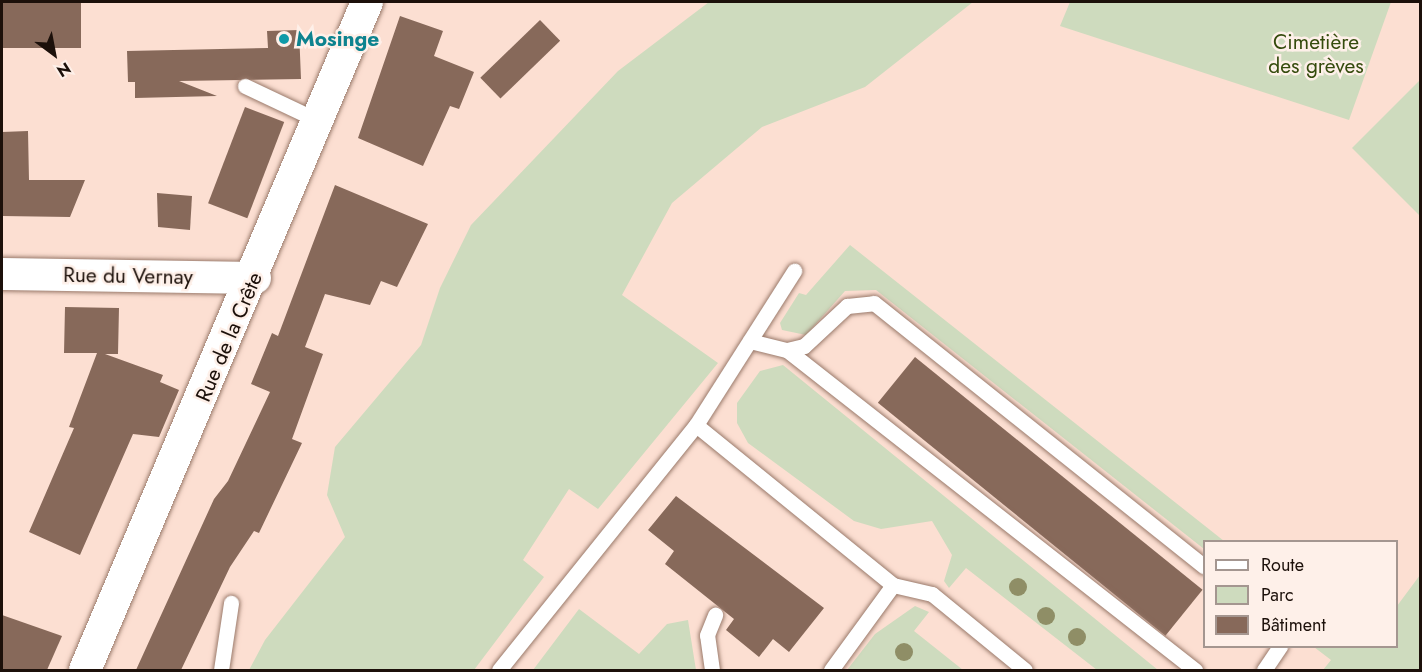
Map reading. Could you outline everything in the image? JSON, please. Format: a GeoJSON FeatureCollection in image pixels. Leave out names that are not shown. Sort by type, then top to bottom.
{"type":"FeatureCollection","features":[{"type":"Feature","properties":{"kind":"street","name":"Rue de la Crête"},"geometry":{"type":"LineString","coordinates":[[85,670],[255,278],[368,2]]}},
{"type":"Feature","properties":{"kind":"street","name":"Rue du Vernay"},"geometry":{"type":"LineString","coordinates":[[2,274],[255,278]]}},
{"type":"Feature","properties":{"kind":"lane"},"geometry":{"type":"LineString","coordinates":[[245,86],[319,121]]}},
{"type":"Feature","properties":{"kind":"lane"},"geometry":{"type":"LineString","coordinates":[[499,670],[696,425],[795,271]]}},
{"type":"Feature","properties":{"kind":"lane"},"geometry":{"type":"LineString","coordinates":[[787,350],[804,346],[847,306],[874,303],[1203,565]]}},
{"type":"Feature","properties":{"kind":"lane"},"geometry":{"type":"LineString","coordinates":[[750,341],[787,350],[1195,670]]}},
{"type":"Feature","properties":{"kind":"lane"},"geometry":{"type":"LineString","coordinates":[[696,425],[893,585],[932,594],[1025,670]]}},
{"type":"Feature","properties":{"kind":"lane"},"geometry":{"type":"LineString","coordinates":[[831,670],[893,585]]}},
{"type":"Feature","properties":{"kind":"lane"},"geometry":{"type":"LineString","coordinates":[[221,670],[231,603]]}},
{"type":"Feature","properties":{"kind":"lane"},"geometry":{"type":"LineString","coordinates":[[712,670],[707,635],[715,615]]}},
{"type":"Feature","properties":{"kind":"lane"},"geometry":{"type":"LineString","coordinates":[[1264,670],[1279,648]]}},
{"type":"Feature","properties":{"kind":"green space"},"geometry":{"type":"Polygon","coordinates":[[[709,2],[973,2],[865,87],[762,127],[672,203],[622,295],[718,363],[598,509],[569,489],[523,560],[544,577],[474,670],[249,670],[265,640],[345,537],[327,495],[335,447],[421,345],[440,288],[471,225],[618,71],[709,2]]]}},
{"type":"Feature","properties":{"kind":"green space","name":"Cimetière des grèves"},"geometry":{"type":"Polygon","coordinates":[[[1070,2],[1391,2],[1349,120],[1060,26],[1070,2]]]}},
{"type":"Feature","properties":{"kind":"green space"},"geometry":{"type":"Polygon","coordinates":[[[1420,80],[1420,216],[1352,148],[1420,80]]]}},
{"type":"Feature","properties":{"kind":"green space"},"geometry":{"type":"Polygon","coordinates":[[[850,245],[1223,540],[1203,540],[1203,548],[876,290],[845,291],[806,335],[782,330],[780,323],[799,293],[806,295],[850,245]]]}},
{"type":"Feature","properties":{"kind":"green space"},"geometry":{"type":"Polygon","coordinates":[[[783,365],[1158,670],[1097,670],[966,568],[949,588],[944,581],[952,555],[932,521],[881,529],[854,521],[748,443],[737,423],[737,403],[760,371],[783,365]]]}},
{"type":"Feature","properties":{"kind":"green space"},"geometry":{"type":"Polygon","coordinates":[[[1420,575],[1420,670],[1323,670],[1331,660],[1315,648],[1398,648],[1398,605],[1420,575]]]}},
{"type":"Feature","properties":{"kind":"green space"},"geometry":{"type":"Polygon","coordinates":[[[915,606],[929,612],[914,631],[963,670],[847,670],[875,634],[915,606]]]}},
{"type":"Feature","properties":{"kind":"green space"},"geometry":{"type":"Polygon","coordinates":[[[579,609],[639,654],[667,624],[688,620],[696,670],[533,670],[579,609]]]}},
{"type":"Feature","properties":{"kind":"building"},"geometry":{"type":"Polygon","coordinates":[[[2,2],[81,2],[81,48],[2,48],[2,2]]]}},
{"type":"Feature","properties":{"kind":"building"},"geometry":{"type":"Polygon","coordinates":[[[400,16],[443,31],[434,56],[474,72],[459,109],[450,106],[423,166],[358,138],[400,16]]]}},
{"type":"Feature","properties":{"kind":"building"},"geometry":{"type":"Polygon","coordinates":[[[540,20],[560,41],[500,99],[480,78],[540,20]]]}},
{"type":"Feature","properties":{"kind":"building"},"geometry":{"type":"Polygon","coordinates":[[[299,30],[301,79],[179,81],[217,96],[135,98],[135,82],[128,82],[127,51],[268,48],[267,31],[299,30]]]}},
{"type":"Feature","properties":{"kind":"building"},"geometry":{"type":"Polygon","coordinates":[[[245,107],[284,122],[247,218],[208,203],[245,107]]]}},
{"type":"Feature","properties":{"kind":"building"},"geometry":{"type":"Polygon","coordinates":[[[28,131],[29,180],[85,180],[70,217],[2,216],[2,132],[28,131]]]}},
{"type":"Feature","properties":{"kind":"building"},"geometry":{"type":"Polygon","coordinates":[[[335,185],[428,224],[397,287],[381,281],[370,305],[325,294],[305,347],[323,354],[292,439],[302,443],[259,533],[254,531],[230,567],[181,670],[136,670],[214,499],[228,481],[270,392],[251,384],[272,333],[278,336],[335,185]]]}},
{"type":"Feature","properties":{"kind":"building"},"geometry":{"type":"Polygon","coordinates":[[[157,193],[192,196],[190,230],[158,227],[157,193]]]}},
{"type":"Feature","properties":{"kind":"building"},"geometry":{"type":"Polygon","coordinates":[[[65,307],[119,308],[118,354],[105,354],[163,375],[160,382],[179,390],[159,437],[133,434],[80,555],[29,532],[74,428],[69,427],[97,353],[64,353],[65,307]]]}},
{"type":"Feature","properties":{"kind":"building"},"geometry":{"type":"Polygon","coordinates":[[[915,357],[1203,590],[1165,636],[878,403],[915,357]]]}},
{"type":"Feature","properties":{"kind":"building"},"geometry":{"type":"Polygon","coordinates":[[[676,496],[824,608],[789,652],[773,639],[759,657],[726,630],[734,619],[665,564],[674,551],[648,530],[676,496]]]}},
{"type":"Feature","properties":{"kind":"building"},"geometry":{"type":"Polygon","coordinates":[[[2,615],[62,636],[47,670],[2,670],[2,615]]]}},
{"type":"Feature","properties":{"kind":"place","name":"Mosinge"},"geometry":{"type":"Point","coordinates":[284,39]}}]}
